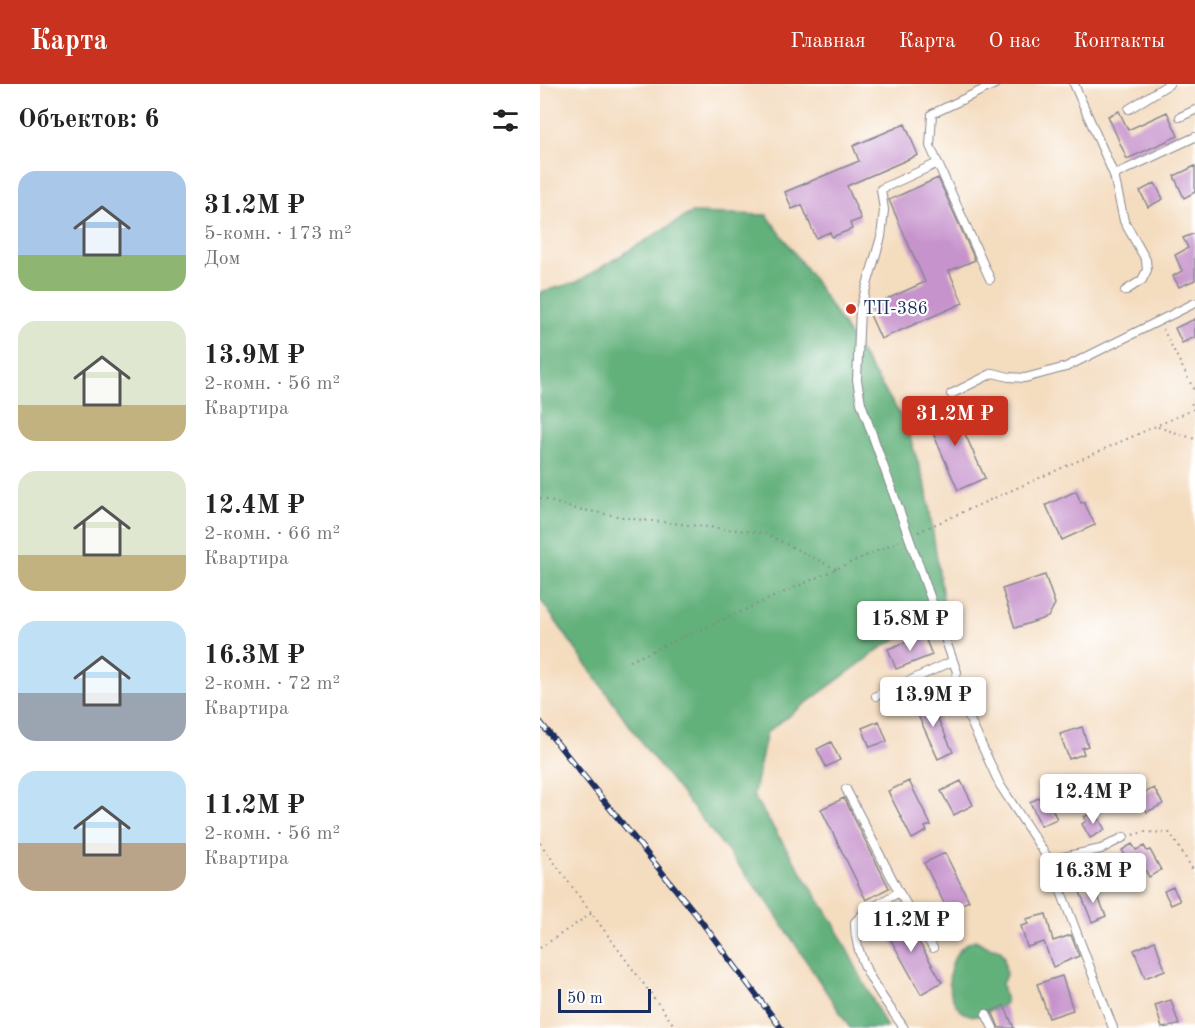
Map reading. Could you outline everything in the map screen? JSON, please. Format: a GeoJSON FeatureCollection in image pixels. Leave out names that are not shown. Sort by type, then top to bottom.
{"type":"FeatureCollection","features":[{"type":"Feature","properties":{"kind":"lane"},"geometry":{"type":"LineString","coordinates":[[990,279],[930,146],[932,114],[995,84]]}},
{"type":"Feature","properties":{"kind":"lane"},"geometry":{"type":"LineString","coordinates":[[1074,84],[1114,174],[1124,221],[1146,260],[1147,270],[1142,280],[1125,291]]}},
{"type":"Feature","properties":{"kind":"lane"},"geometry":{"type":"LineString","coordinates":[[1129,109],[1169,84]]}},
{"type":"Feature","properties":{"kind":"lane"},"geometry":{"type":"LineString","coordinates":[[1180,117],[1195,110]]}},
{"type":"Feature","properties":{"kind":"lane"},"geometry":{"type":"LineString","coordinates":[[1114,174],[1195,138]]}},
{"type":"Feature","properties":{"kind":"lane"},"geometry":{"type":"LineString","coordinates":[[938,163],[881,189],[884,210],[881,237],[860,309],[857,380],[861,403],[957,672],[954,685],[1000,785],[1049,860],[1113,1028]]}},
{"type":"Feature","properties":{"kind":"lane"},"geometry":{"type":"LineString","coordinates":[[951,394],[993,373],[1025,378],[1066,367],[1195,303]]}},
{"type":"Feature","properties":{"kind":"lane"},"geometry":{"type":"LineString","coordinates":[[876,696],[953,661]]}},
{"type":"Feature","properties":{"kind":"lane"},"geometry":{"type":"LineString","coordinates":[[846,789],[899,892],[933,948]]}},
{"type":"Feature","properties":{"kind":"lane"},"geometry":{"type":"LineString","coordinates":[[1049,860],[1101,849],[1124,837]]}},
{"type":"Feature","properties":{"kind":"lane"},"geometry":{"type":"LineString","coordinates":[[899,892],[855,922],[855,938],[858,952],[876,988],[904,1028]]}},
{"type":"Feature","properties":{"kind":"lane"},"geometry":{"type":"LineString","coordinates":[[986,1014],[993,1028]]}},
{"type":"Feature","properties":{"kind":"path"},"geometry":{"type":"LineString","coordinates":[[1160,321],[1195,392]]}},
{"type":"Feature","properties":{"kind":"path"},"geometry":{"type":"LineString","coordinates":[[1195,398],[1191,405],[1195,414]]}},
{"type":"Feature","properties":{"kind":"path"},"geometry":{"type":"LineString","coordinates":[[1156,426],[1195,439]]}},
{"type":"Feature","properties":{"kind":"path"},"geometry":{"type":"LineString","coordinates":[[540,498],[572,508],[634,519],[764,533],[836,569]]}},
{"type":"Feature","properties":{"kind":"path"},"geometry":{"type":"LineString","coordinates":[[1124,837],[1143,832],[1170,833],[1195,873]]}},
{"type":"Feature","properties":{"kind":"path"},"geometry":{"type":"LineString","coordinates":[[540,843],[676,1028]]}},
{"type":"Feature","properties":{"kind":"path"},"geometry":{"type":"LineString","coordinates":[[540,948],[592,913]]}},
{"type":"Feature","properties":{"kind":"green space"},"geometry":{"type":"Polygon","coordinates":[[[691,213],[767,215],[814,280],[905,422],[926,487],[945,611],[884,646],[767,732],[753,796],[832,920],[887,1028],[850,1028],[767,901],[647,750],[540,599],[540,292],[577,282],[691,213]]]}},
{"type":"Feature","properties":{"kind":"green space"},"geometry":{"type":"Polygon","coordinates":[[[975,940],[1000,950],[1004,956],[1006,975],[1002,984],[1006,1003],[977,1016],[965,1013],[957,1006],[951,995],[949,983],[955,957],[963,946],[975,940]]]}},
{"type":"Feature","properties":{"kind":"building"},"geometry":{"type":"Polygon","coordinates":[[[1119,111],[1128,130],[1167,112],[1178,136],[1127,159],[1108,116],[1119,111]]]}},
{"type":"Feature","properties":{"kind":"building"},"geometry":{"type":"Polygon","coordinates":[[[905,124],[918,155],[847,186],[861,219],[850,223],[852,229],[832,237],[830,232],[816,238],[802,205],[792,209],[785,192],[859,161],[853,146],[905,124]]]}},
{"type":"Feature","properties":{"kind":"building"},"geometry":{"type":"Polygon","coordinates":[[[1195,166],[1195,192],[1184,198],[1174,176],[1195,166]]]}},
{"type":"Feature","properties":{"kind":"building"},"geometry":{"type":"Polygon","coordinates":[[[938,178],[975,260],[949,271],[963,303],[881,339],[867,308],[925,282],[889,200],[938,178]]]}},
{"type":"Feature","properties":{"kind":"building"},"geometry":{"type":"Polygon","coordinates":[[[1155,183],[1163,199],[1148,207],[1140,191],[1155,183]]]}},
{"type":"Feature","properties":{"kind":"building"},"geometry":{"type":"Polygon","coordinates":[[[1195,233],[1195,280],[1179,287],[1173,276],[1182,271],[1175,255],[1188,248],[1183,238],[1195,233]]]}},
{"type":"Feature","properties":{"kind":"building"},"geometry":{"type":"Polygon","coordinates":[[[1195,319],[1195,337],[1182,343],[1175,328],[1195,319]]]}},
{"type":"Feature","properties":{"kind":"building"},"geometry":{"type":"Polygon","coordinates":[[[951,403],[985,478],[958,490],[925,415],[951,403]]]}},
{"type":"Feature","properties":{"kind":"building"},"geometry":{"type":"Polygon","coordinates":[[[1076,491],[1095,525],[1062,540],[1046,505],[1076,491]]]}},
{"type":"Feature","properties":{"kind":"building"},"geometry":{"type":"Polygon","coordinates":[[[1045,575],[1055,604],[1048,617],[1015,628],[1002,589],[1045,575]]]}},
{"type":"Feature","properties":{"kind":"building"},"geometry":{"type":"Polygon","coordinates":[[[924,635],[932,655],[896,669],[888,649],[924,635]]]}},
{"type":"Feature","properties":{"kind":"building"},"geometry":{"type":"Polygon","coordinates":[[[928,697],[953,752],[938,759],[913,704],[928,697]]]}},
{"type":"Feature","properties":{"kind":"building"},"geometry":{"type":"Polygon","coordinates":[[[879,721],[887,741],[870,747],[862,728],[879,721]]]}},
{"type":"Feature","properties":{"kind":"building"},"geometry":{"type":"Polygon","coordinates":[[[1082,727],[1088,746],[1082,748],[1084,754],[1069,759],[1060,734],[1082,727]]]}},
{"type":"Feature","properties":{"kind":"building"},"geometry":{"type":"Polygon","coordinates":[[[831,742],[840,760],[826,767],[817,749],[831,742]]]}},
{"type":"Feature","properties":{"kind":"building"},"geometry":{"type":"Polygon","coordinates":[[[909,781],[931,825],[925,827],[927,831],[912,839],[888,791],[909,781]]]}},
{"type":"Feature","properties":{"kind":"building"},"geometry":{"type":"Polygon","coordinates":[[[961,781],[973,805],[954,815],[941,791],[961,781]]]}},
{"type":"Feature","properties":{"kind":"building"},"geometry":{"type":"Polygon","coordinates":[[[1154,788],[1163,804],[1147,812],[1138,796],[1154,788]]]}},
{"type":"Feature","properties":{"kind":"building"},"geometry":{"type":"Polygon","coordinates":[[[1045,795],[1057,819],[1041,826],[1030,802],[1045,795]]]}},
{"type":"Feature","properties":{"kind":"building"},"geometry":{"type":"Polygon","coordinates":[[[844,798],[889,888],[866,900],[821,809],[844,798]]]}},
{"type":"Feature","properties":{"kind":"building"},"geometry":{"type":"Polygon","coordinates":[[[1095,811],[1105,830],[1090,838],[1082,824],[1086,821],[1084,817],[1095,811]]]}},
{"type":"Feature","properties":{"kind":"building"},"geometry":{"type":"Polygon","coordinates":[[[1132,844],[1136,850],[1144,846],[1147,851],[1150,850],[1161,870],[1149,877],[1141,862],[1132,867],[1122,850],[1132,844]]]}},
{"type":"Feature","properties":{"kind":"building"},"geometry":{"type":"Polygon","coordinates":[[[945,853],[969,901],[948,911],[924,863],[945,853]]]}},
{"type":"Feature","properties":{"kind":"building"},"geometry":{"type":"Polygon","coordinates":[[[1094,887],[1106,916],[1092,922],[1080,892],[1094,887]]]}},
{"type":"Feature","properties":{"kind":"building"},"geometry":{"type":"Polygon","coordinates":[[[1173,887],[1180,901],[1171,905],[1164,891],[1173,887]]]}},
{"type":"Feature","properties":{"kind":"building"},"geometry":{"type":"Polygon","coordinates":[[[901,911],[942,982],[921,994],[881,922],[901,911]]]}},
{"type":"Feature","properties":{"kind":"building"},"geometry":{"type":"Polygon","coordinates":[[[1046,914],[1053,941],[1071,935],[1079,956],[1053,967],[1044,942],[1027,947],[1021,926],[1028,924],[1026,919],[1046,914]]]}},
{"type":"Feature","properties":{"kind":"building"},"geometry":{"type":"Polygon","coordinates":[[[1155,941],[1165,970],[1145,978],[1134,950],[1155,941]]]}},
{"type":"Feature","properties":{"kind":"building"},"geometry":{"type":"Polygon","coordinates":[[[1062,976],[1073,1010],[1049,1018],[1037,984],[1062,976]]]}},
{"type":"Feature","properties":{"kind":"building"},"geometry":{"type":"Polygon","coordinates":[[[1171,1000],[1179,1025],[1162,1028],[1155,1005],[1171,1000]]]}},
{"type":"Feature","properties":{"kind":"building"},"geometry":{"type":"Polygon","coordinates":[[[1004,1005],[1014,1028],[999,1028],[992,1011],[1004,1005]]]}},
{"type":"Feature","properties":{"kind":"railway"},"geometry":{"type":"LineString","coordinates":[[540,722],[695,913],[781,1028]]}},
{"type":"Feature","properties":{"kind":"place","name":"ТП-386"},"geometry":{"type":"Point","coordinates":[851,309]}}]}
